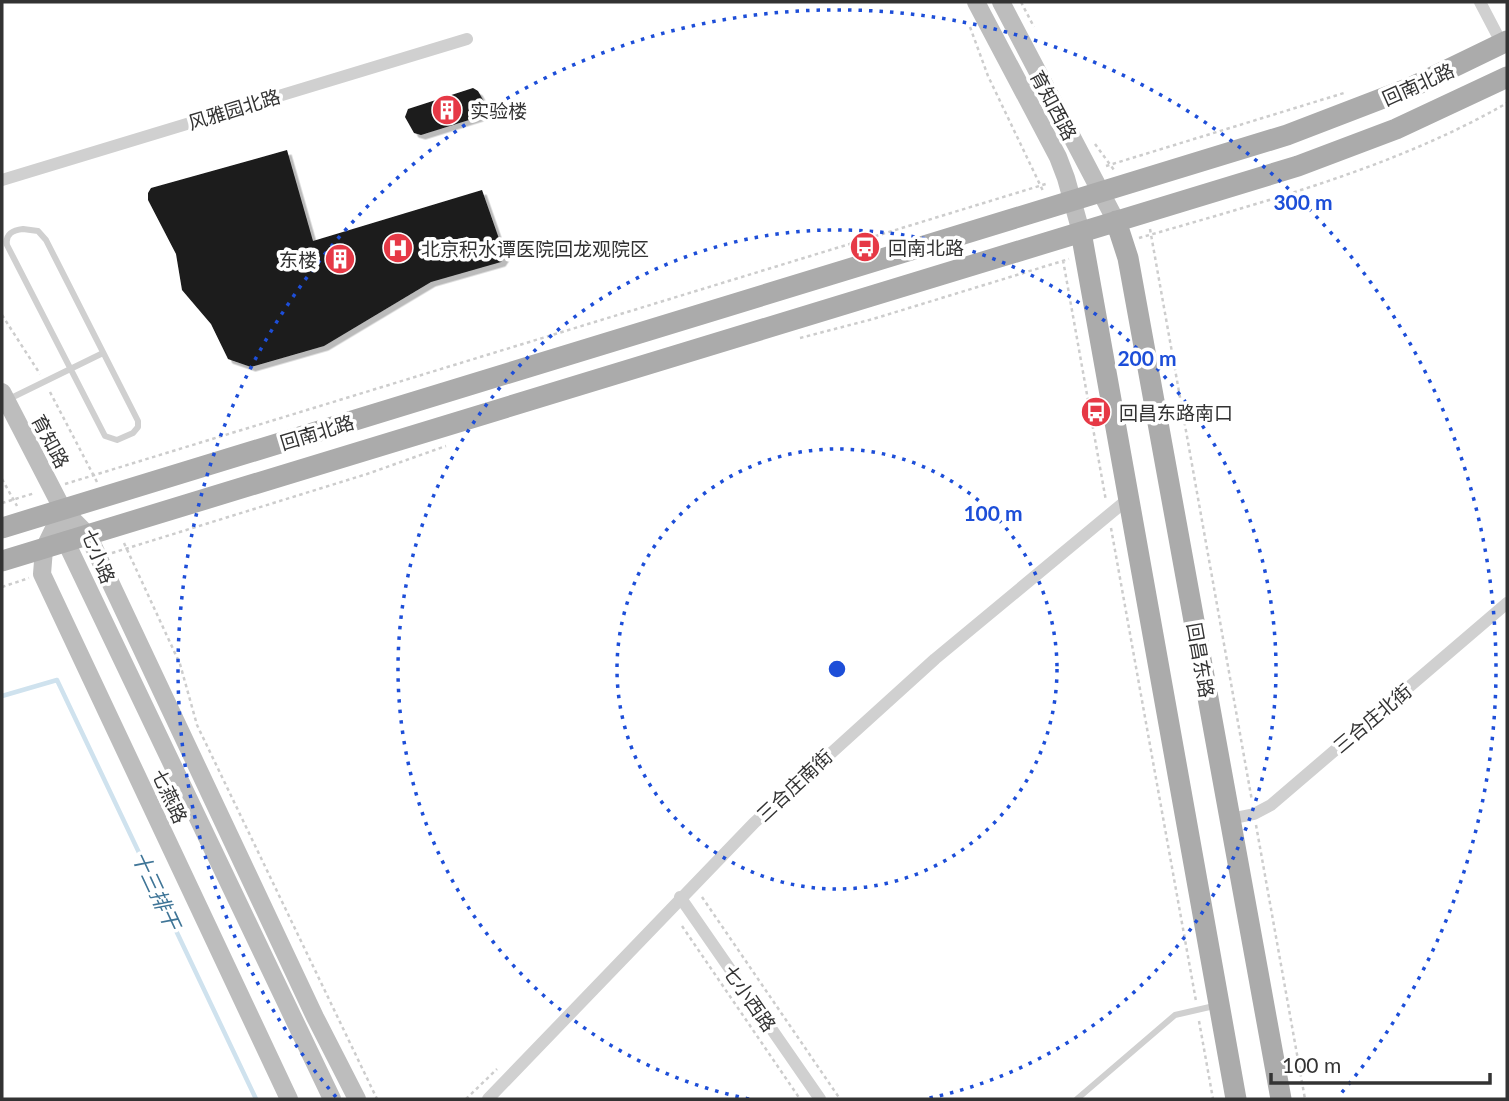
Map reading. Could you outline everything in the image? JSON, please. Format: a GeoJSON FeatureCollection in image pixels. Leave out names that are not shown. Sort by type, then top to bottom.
{"type":"FeatureCollection","features":[{"type":"Feature","properties":{"kind":"main road","name":"回南北路"},"geometry":{"type":"LineString","coordinates":[[2,528],[1287,135],[1412,87],[1505,43]]}},
{"type":"Feature","properties":{"kind":"main road","name":"回南北路"},"geometry":{"type":"LineString","coordinates":[[2,561],[1298,166],[1436,112],[1507,78]]}},
{"type":"Feature","properties":{"kind":"main road","name":"回昌东路"},"geometry":{"type":"LineString","coordinates":[[1116,221],[1128,258],[1280,1099]]}},
{"type":"Feature","properties":{"kind":"main road"},"geometry":{"type":"LineString","coordinates":[[1081,232],[1236,1099]]}},
{"type":"Feature","properties":{"kind":"street","name":"育知西路"},"geometry":{"type":"LineString","coordinates":[[976,2],[1058,157],[1081,232]]}},
{"type":"Feature","properties":{"kind":"street","name":"育知西路"},"geometry":{"type":"LineString","coordinates":[[1001,2],[1116,221]]}},
{"type":"Feature","properties":{"kind":"street"},"geometry":{"type":"LineString","coordinates":[[1480,2],[1505,43]]}},
{"type":"Feature","properties":{"kind":"street","name":"风雅园北路"},"geometry":{"type":"LineString","coordinates":[[2,180],[467,39]]}},
{"type":"Feature","properties":{"kind":"street","name":"育知路"},"geometry":{"type":"LineString","coordinates":[[5,399],[63,510]]}},
{"type":"Feature","properties":{"kind":"street","name":"三合庄南街"},"geometry":{"type":"LineString","coordinates":[[488,1099],[754,822],[935,659],[1128,499]]}},
{"type":"Feature","properties":{"kind":"street","name":"七小路"},"geometry":{"type":"LineString","coordinates":[[63,510],[88,535],[315,1017],[357,1099]]}},
{"type":"Feature","properties":{"kind":"street","name":"七小路"},"geometry":{"type":"LineString","coordinates":[[63,510],[66,542],[332,1099]]}},
{"type":"Feature","properties":{"kind":"street","name":"七燕路"},"geometry":{"type":"LineString","coordinates":[[63,510],[44,548],[42,574],[289,1099]]}},
{"type":"Feature","properties":{"kind":"street","name":"三合庄北街"},"geometry":{"type":"LineString","coordinates":[[1230,819],[1254,814],[1270,805],[1507,603]]}},
{"type":"Feature","properties":{"kind":"street","name":"七小西路"},"geometry":{"type":"LineString","coordinates":[[680,897],[820,1099]]}},
{"type":"Feature","properties":{"kind":"lane"},"geometry":{"type":"LineString","coordinates":[[33,229],[44,237],[104,354],[138,421],[136,430],[117,440],[105,436],[9,249],[7,237],[14,231],[33,229]]}},
{"type":"Feature","properties":{"kind":"lane"},"geometry":{"type":"LineString","coordinates":[[5,399],[104,354]]}},
{"type":"Feature","properties":{"kind":"lane"},"geometry":{"type":"LineString","coordinates":[[1077,1099],[1175,1015],[1219,1005]]}},
{"type":"Feature","properties":{"kind":"path"},"geometry":{"type":"LineString","coordinates":[[965,18],[988,76],[1027,157]]}},
{"type":"Feature","properties":{"kind":"path"},"geometry":{"type":"LineString","coordinates":[[1127,159],[1348,91]]}},
{"type":"Feature","properties":{"kind":"path"},"geometry":{"type":"LineString","coordinates":[[1155,234],[1361,169],[1441,136],[1507,104]]}},
{"type":"Feature","properties":{"kind":"path"},"geometry":{"type":"LineString","coordinates":[[101,473],[1016,193]]}},
{"type":"Feature","properties":{"kind":"path"},"geometry":{"type":"LineString","coordinates":[[1156,258],[1305,1099]]}},
{"type":"Feature","properties":{"kind":"path"},"geometry":{"type":"LineString","coordinates":[[798,338],[873,319],[1044,267]]}},
{"type":"Feature","properties":{"kind":"path"},"geometry":{"type":"LineString","coordinates":[[1068,287],[1213,1099]]}},
{"type":"Feature","properties":{"kind":"path"},"geometry":{"type":"LineString","coordinates":[[132,546],[367,474],[449,444]]}},
{"type":"Feature","properties":{"kind":"path"},"geometry":{"type":"LineString","coordinates":[[2,479],[4,484]]}},
{"type":"Feature","properties":{"kind":"path"},"geometry":{"type":"LineString","coordinates":[[135,567],[180,664],[197,725],[377,1099]]}},
{"type":"Feature","properties":{"kind":"path"},"geometry":{"type":"LineString","coordinates":[[2,587],[19,581]]}},
{"type":"Feature","properties":{"kind":"path"},"geometry":{"type":"LineString","coordinates":[[709,907],[841,1099]]}},
{"type":"Feature","properties":{"kind":"path"},"geometry":{"type":"LineString","coordinates":[[685,930],[800,1099]]}},
{"type":"Feature","properties":{"kind":"building","name":"实验楼"},"geometry":{"type":"Polygon","coordinates":[[[473,88],[478,91],[487,107],[485,115],[421,135],[414,133],[405,117],[408,109],[473,88]]]}},
{"type":"Feature","properties":{"kind":"building","name":"东楼"},"geometry":{"type":"Polygon","coordinates":[[[287,150],[313,241],[482,190],[505,256],[501,262],[431,282],[324,346],[251,367],[228,359],[211,324],[182,290],[176,254],[148,200],[148,193],[151,188],[287,150]]]}},
{"type":"Feature","properties":{"kind":"waterway","name":"十三排干"},"geometry":{"type":"LineString","coordinates":[[2,696],[57,680],[256,1099]]}},
{"type":"Feature","properties":{"kind":"place","name":"实验楼"},"geometry":{"type":"Point","coordinates":[447,110]}},
{"type":"Feature","properties":{"kind":"place","name":"回南北路"},"geometry":{"type":"Point","coordinates":[865,247]}},
{"type":"Feature","properties":{"kind":"place","name":"北京积水谭医院回龙观院区"},"geometry":{"type":"Point","coordinates":[398,248]}},
{"type":"Feature","properties":{"kind":"place","name":"东楼"},"geometry":{"type":"Point","coordinates":[340,259]}},
{"type":"Feature","properties":{"kind":"place","name":"回昌东路南口"},"geometry":{"type":"Point","coordinates":[1096,412]}}]}
